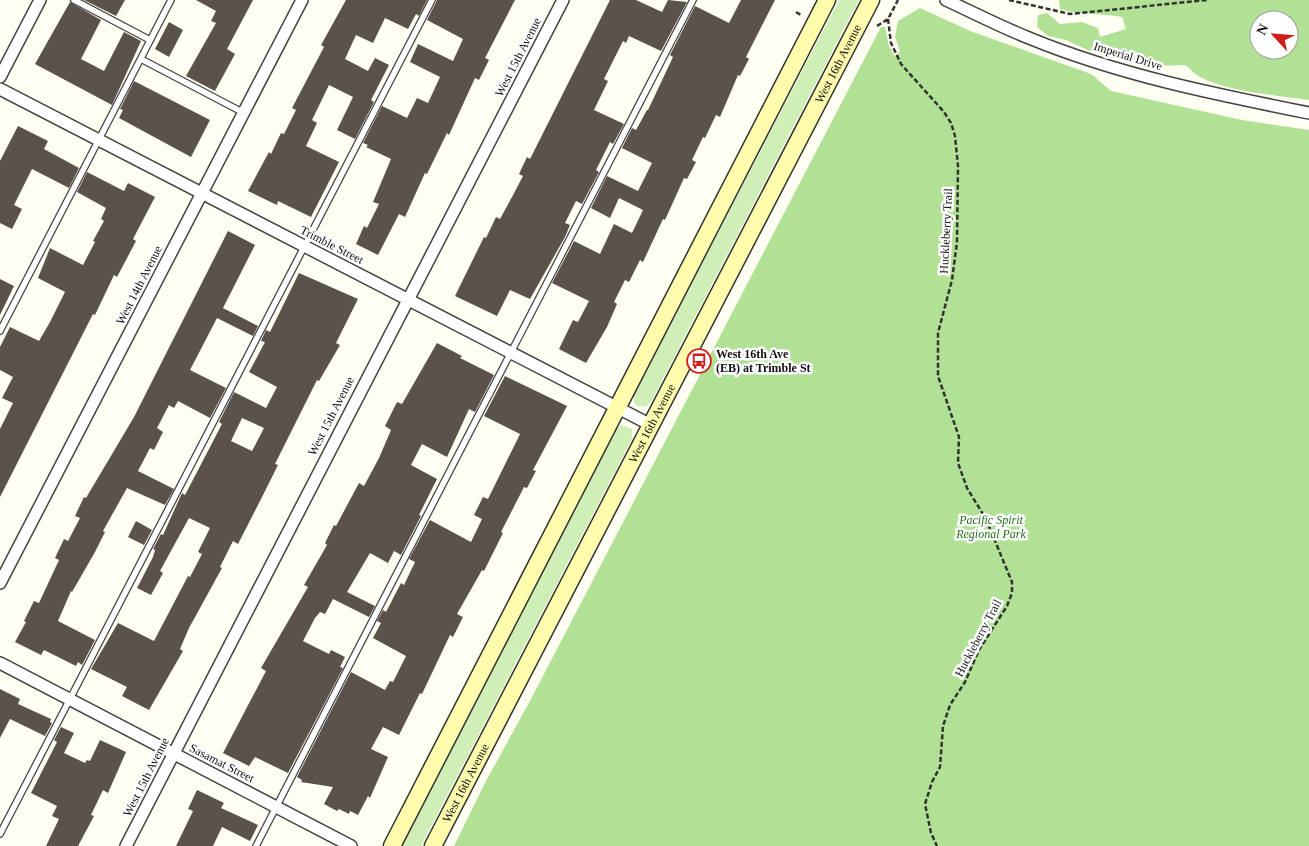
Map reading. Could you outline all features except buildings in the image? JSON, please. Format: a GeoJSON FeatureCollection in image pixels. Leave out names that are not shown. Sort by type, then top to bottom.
{"type":"FeatureCollection","features":[{"type":"Feature","properties":{"kind":"main road"},"geometry":{"type":"LineString","coordinates":[[392,846],[616,407],[827,0]]}},
{"type":"Feature","properties":{"kind":"main road","name":"West 16th Avenue"},"geometry":{"type":"LineString","coordinates":[[433,846],[872,0]]}},
{"type":"Feature","properties":{"kind":"street"},"geometry":{"type":"LineString","coordinates":[[0,77],[40,0]]}},
{"type":"Feature","properties":{"kind":"street","name":"West 14th Avenue"},"geometry":{"type":"LineString","coordinates":[[0,583],[302,0]]}},
{"type":"Feature","properties":{"kind":"street","name":"West 15th Avenue"},"geometry":{"type":"LineString","coordinates":[[126,846],[563,0]]}},
{"type":"Feature","properties":{"kind":"street","name":"Imperial Drive"},"geometry":{"type":"LineString","coordinates":[[946,0],[1030,38],[1114,68],[1199,91],[1309,113]]}},
{"type":"Feature","properties":{"kind":"street","name":"Trimble Street"},"geometry":{"type":"LineString","coordinates":[[0,89],[651,425]]}},
{"type":"Feature","properties":{"kind":"street","name":"Sasamat Street"},"geometry":{"type":"LineString","coordinates":[[0,663],[351,846]]}},
{"type":"Feature","properties":{"kind":"lane"},"geometry":{"type":"LineString","coordinates":[[74,0],[150,40]]}},
{"type":"Feature","properties":{"kind":"lane"},"geometry":{"type":"LineString","coordinates":[[0,332],[171,0]]}},
{"type":"Feature","properties":{"kind":"lane"},"geometry":{"type":"LineString","coordinates":[[0,834],[432,0]]}},
{"type":"Feature","properties":{"kind":"lane"},"geometry":{"type":"LineString","coordinates":[[256,846],[693,0]]}},
{"type":"Feature","properties":{"kind":"lane"},"geometry":{"type":"LineString","coordinates":[[141,59],[244,113]]}},
{"type":"Feature","properties":{"kind":"path"},"geometry":{"type":"LineString","coordinates":[[1009,0],[1070,14],[1207,0]]}},
{"type":"Feature","properties":{"kind":"path"},"geometry":{"type":"LineString","coordinates":[[796,12],[803,15]]}},
{"type":"Feature","properties":{"kind":"path","name":"Huckleberry Trail"},"geometry":{"type":"LineString","coordinates":[[888,19],[891,43],[901,64],[944,112],[951,123],[955,136],[958,166],[957,242],[952,280],[938,333],[938,376],[959,437],[958,463],[967,488],[986,519],[1012,582],[1012,593],[1007,606],[979,650],[965,682],[950,705],[943,726],[940,766],[932,782],[925,804],[931,833],[937,846]]}},
{"type":"Feature","properties":{"kind":"green space"},"geometry":{"type":"Polygon","coordinates":[[[839,0],[859,0],[652,400],[646,407],[637,406],[634,403],[634,395],[839,0]]]}},
{"type":"Feature","properties":{"kind":"green space"},"geometry":{"type":"Polygon","coordinates":[[[1059,0],[1309,0],[1309,100],[1225,86],[1200,77],[1185,65],[1152,66],[1090,51],[1066,40],[1048,36],[1037,27],[1038,15],[1047,13],[1060,24],[1082,22],[1098,28],[1100,37],[1126,29],[1122,17],[1060,9],[1059,0]]]}},
{"type":"Feature","properties":{"kind":"green space","name":"Pacific Spirit Regional Park"},"geometry":{"type":"Polygon","coordinates":[[[920,8],[970,31],[1091,74],[1111,91],[1242,120],[1309,130],[1309,846],[454,846],[486,781],[531,699],[881,27],[885,27],[889,46],[895,57],[900,51],[895,37],[898,21],[920,8]]]}},
{"type":"Feature","properties":{"kind":"green space"},"geometry":{"type":"Polygon","coordinates":[[[622,425],[632,429],[632,439],[421,846],[402,846],[615,430],[622,425]]]}},
{"type":"Feature","properties":{"kind":"place","name":"West 16th Ave (EB) at Trimble St"},"geometry":{"type":"Point","coordinates":[699,361]}}]}
